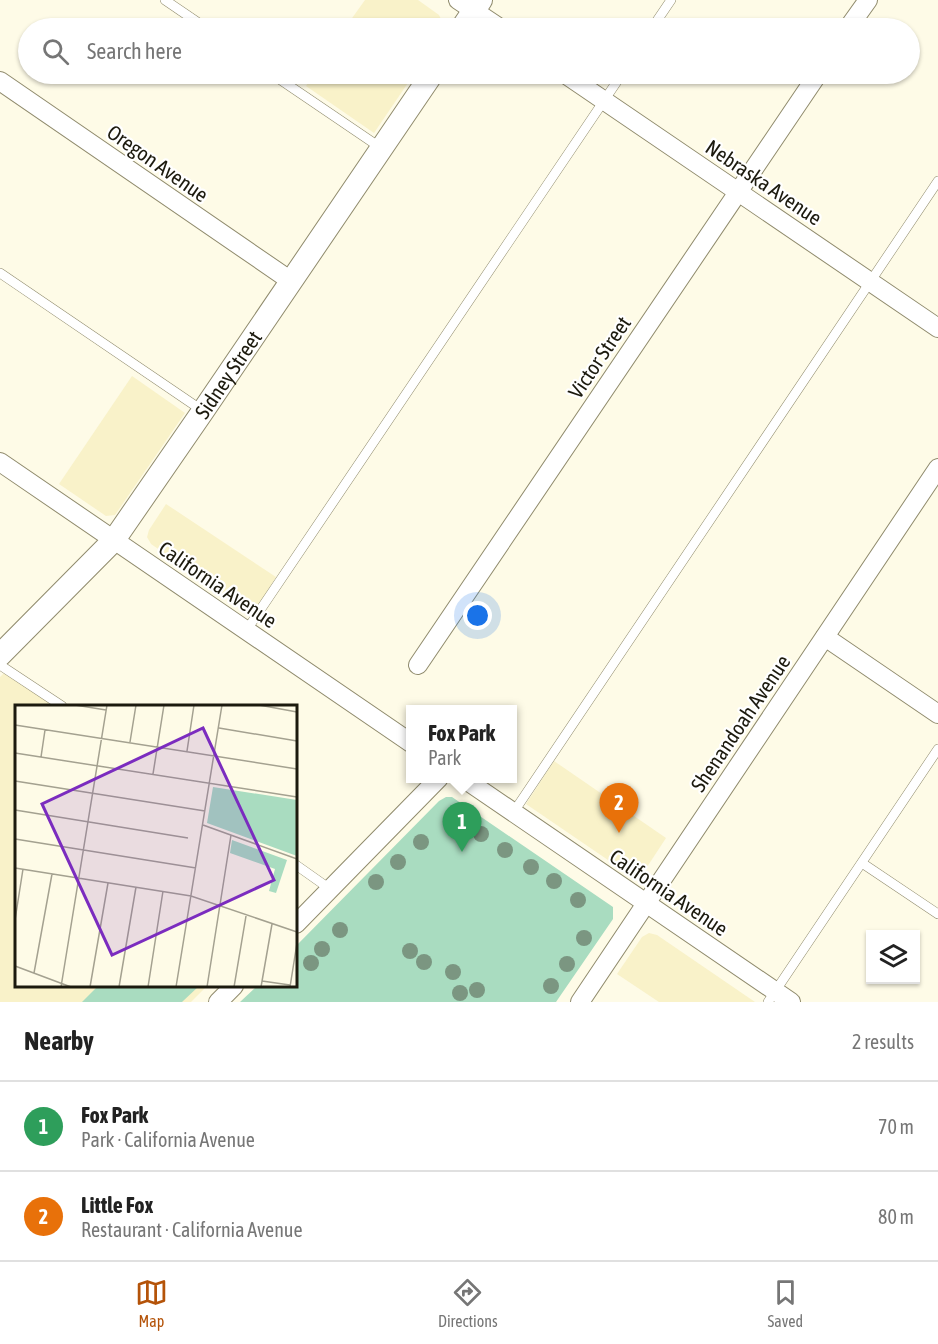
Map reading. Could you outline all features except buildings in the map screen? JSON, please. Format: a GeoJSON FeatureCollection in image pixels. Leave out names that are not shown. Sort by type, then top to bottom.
{"type":"FeatureCollection","features":[{"type":"Feature","properties":{"kind":"street"},"geometry":{"type":"LineString","coordinates":[[855,18],[868,0]]}},
{"type":"Feature","properties":{"kind":"street"},"geometry":{"type":"LineString","coordinates":[[469,10],[483,18]]}},
{"type":"Feature","properties":{"kind":"street","name":"Oregon Avenue"},"geometry":{"type":"LineString","coordinates":[[0,81],[291,281]]}},
{"type":"Feature","properties":{"kind":"street","name":"Sidney Street"},"geometry":{"type":"LineString","coordinates":[[0,655],[114,540],[425,84]]}},
{"type":"Feature","properties":{"kind":"street","name":"Nebraska Avenue"},"geometry":{"type":"LineString","coordinates":[[580,84],[938,328]]}},
{"type":"Feature","properties":{"kind":"street","name":"Victor Street"},"geometry":{"type":"LineString","coordinates":[[418,665],[811,84]]}},
{"type":"Feature","properties":{"kind":"street","name":"California Avenue"},"geometry":{"type":"LineString","coordinates":[[0,462],[406,740]]}},
{"type":"Feature","properties":{"kind":"street","name":"Shenandoah Avenue"},"geometry":{"type":"LineString","coordinates":[[580,1002],[938,468]]}},
{"type":"Feature","properties":{"kind":"street"},"geometry":{"type":"LineString","coordinates":[[825,637],[938,714]]}},
{"type":"Feature","properties":{"kind":"street"},"geometry":{"type":"LineString","coordinates":[[297,923],[434,783]]}},
{"type":"Feature","properties":{"kind":"street","name":"California Avenue"},"geometry":{"type":"LineString","coordinates":[[470,783],[646,904],[771,997],[791,1002]]}},
{"type":"Feature","properties":{"kind":"street"},"geometry":{"type":"LineString","coordinates":[[218,1002],[233,987]]}},
{"type":"Feature","properties":{"kind":"lane"},"geometry":{"type":"LineString","coordinates":[[165,0],[191,18]]}},
{"type":"Feature","properties":{"kind":"lane"},"geometry":{"type":"LineString","coordinates":[[659,18],[671,0]]}},
{"type":"Feature","properties":{"kind":"lane"},"geometry":{"type":"LineString","coordinates":[[287,84],[381,148]]}},
{"type":"Feature","properties":{"kind":"lane"},"geometry":{"type":"LineString","coordinates":[[246,631],[615,84]]}},
{"type":"Feature","properties":{"kind":"lane"},"geometry":{"type":"LineString","coordinates":[[513,813],[938,181]]}},
{"type":"Feature","properties":{"kind":"lane"},"geometry":{"type":"LineString","coordinates":[[0,273],[203,411]]}},
{"type":"Feature","properties":{"kind":"lane"},"geometry":{"type":"LineString","coordinates":[[0,664],[61,705]]}},
{"type":"Feature","properties":{"kind":"lane"},"geometry":{"type":"LineString","coordinates":[[771,997],[938,749]]}},
{"type":"Feature","properties":{"kind":"lane"},"geometry":{"type":"LineString","coordinates":[[862,863],[938,914]]}},
{"type":"Feature","properties":{"kind":"lane"},"geometry":{"type":"LineString","coordinates":[[297,866],[330,889]]}},
{"type":"Feature","properties":{"kind":"shaded area"},"geometry":{"type":"Polygon","coordinates":[[[365,0],[418,0],[440,18],[352,18],[365,0]]]}},
{"type":"Feature","properties":{"kind":"shaded area"},"geometry":{"type":"Polygon","coordinates":[[[307,84],[407,84],[374,133],[306,86],[307,84]]]}},
{"type":"Feature","properties":{"kind":"shaded area"},"geometry":{"type":"Polygon","coordinates":[[[132,376],[185,413],[115,515],[106,516],[59,484],[132,376]]]}},
{"type":"Feature","properties":{"kind":"shaded area"},"geometry":{"type":"Polygon","coordinates":[[[166,504],[276,577],[253,614],[151,544],[147,537],[149,530],[166,504]]]}},
{"type":"Feature","properties":{"kind":"shaded area"},"geometry":{"type":"Polygon","coordinates":[[[6,671],[56,705],[15,705],[15,987],[206,987],[191,1002],[0,1002],[0,677],[6,671]]]}},
{"type":"Feature","properties":{"kind":"shaded area"},"geometry":{"type":"Polygon","coordinates":[[[554,761],[666,838],[645,870],[639,875],[630,875],[526,804],[554,761]]]}},
{"type":"Feature","properties":{"kind":"shaded area"},"geometry":{"type":"Polygon","coordinates":[[[649,933],[657,935],[755,1002],[659,1002],[617,974],[642,937],[649,933]]]}},
{"type":"Feature","properties":{"kind":"green space"},"geometry":{"type":"Polygon","coordinates":[[[452,797],[613,907],[613,919],[556,1002],[240,1002],[256,987],[297,987],[297,945],[439,801],[452,797]]]}},
{"type":"Feature","properties":{"kind":"green space"},"geometry":{"type":"Polygon","coordinates":[[[97,987],[198,987],[182,1002],[82,1002],[97,987]]]}},
{"type":"Feature","properties":{"kind":"place","name":"Little Fox"},"geometry":{"type":"Point","coordinates":[619,833]}},
{"type":"Feature","properties":{"kind":"place","name":"Fox Park"},"geometry":{"type":"Point","coordinates":[462,852]}}]}
